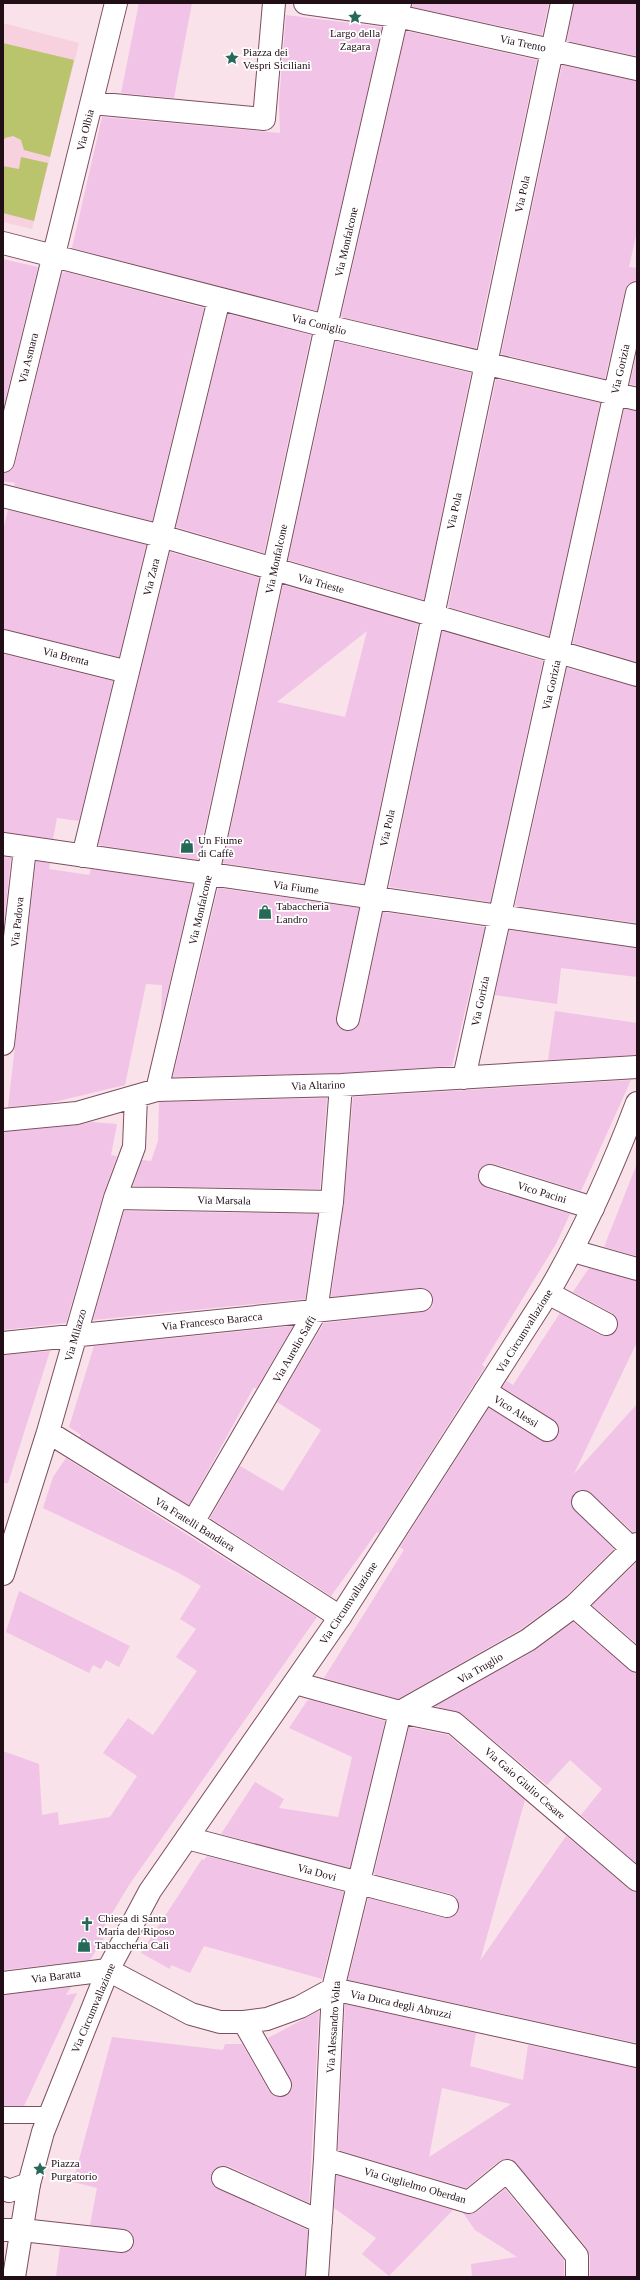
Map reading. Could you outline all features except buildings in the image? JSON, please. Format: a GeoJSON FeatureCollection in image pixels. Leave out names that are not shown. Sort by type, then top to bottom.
{"type":"FeatureCollection","features":[{"type":"Feature","properties":{"kind":"street","name":"Via Olbia"},"geometry":{"type":"LineString","coordinates":[[54,256],[116,3]]}},
{"type":"Feature","properties":{"kind":"street"},"geometry":{"type":"LineString","coordinates":[[92,102],[264,118],[274,3]]}},
{"type":"Feature","properties":{"kind":"street","name":"Via Trento"},"geometry":{"type":"LineString","coordinates":[[305,3],[400,16],[637,69]]}},
{"type":"Feature","properties":{"kind":"street","name":"Via Pola"},"geometry":{"type":"LineString","coordinates":[[348,1019],[372,898],[562,3]]}},
{"type":"Feature","properties":{"kind":"street","name":"Via Monfalcone"},"geometry":{"type":"LineString","coordinates":[[157,1090],[208,874],[326,326],[400,16]]}},
{"type":"Feature","properties":{"kind":"street","name":"Via Coniglio"},"geometry":{"type":"LineString","coordinates":[[3,243],[326,326],[637,400]]}},
{"type":"Feature","properties":{"kind":"street","name":"Via Asmara"},"geometry":{"type":"LineString","coordinates":[[3,460],[8,417],[54,256]]}},
{"type":"Feature","properties":{"kind":"street","name":"Via Gorizia"},"geometry":{"type":"LineString","coordinates":[[464,1078],[498,916],[637,293]]}},
{"type":"Feature","properties":{"kind":"street","name":"Via Zara"},"geometry":{"type":"LineString","coordinates":[[83,856],[219,299]]}},
{"type":"Feature","properties":{"kind":"street","name":"Via Trieste"},"geometry":{"type":"LineString","coordinates":[[3,496],[161,536],[637,675]]}},
{"type":"Feature","properties":{"kind":"street","name":"Via Brenta"},"geometry":{"type":"LineString","coordinates":[[3,641],[128,672]]}},
{"type":"Feature","properties":{"kind":"street","name":"Via Fiume"},"geometry":{"type":"LineString","coordinates":[[3,844],[637,936]]}},
{"type":"Feature","properties":{"kind":"street","name":"Via Padova"},"geometry":{"type":"LineString","coordinates":[[3,1044],[25,848]]}},
{"type":"Feature","properties":{"kind":"street","name":"Via Altarino"},"geometry":{"type":"LineString","coordinates":[[3,1120],[77,1113],[157,1090],[341,1085],[637,1067]]}},
{"type":"Feature","properties":{"kind":"street","name":"Via Aurelio Saffi"},"geometry":{"type":"LineString","coordinates":[[193,1522],[316,1311],[332,1202],[341,1085]]}},
{"type":"Feature","properties":{"kind":"street","name":"Via Milazzo"},"geometry":{"type":"LineString","coordinates":[[3,1574],[48,1432],[115,1198],[134,1147],[136,1096]]}},
{"type":"Feature","properties":{"kind":"street","name":"Via Circumvallazione"},"geometry":{"type":"LineString","coordinates":[[15,2236],[29,2184],[53,2107],[108,1970],[150,1891],[340,1617],[548,1293],[573,1251],[594,1208],[637,1103]]}},
{"type":"Feature","properties":{"kind":"street","name":"Vico Pacini"},"geometry":{"type":"LineString","coordinates":[[490,1176],[594,1208]]}},
{"type":"Feature","properties":{"kind":"street","name":"Via Marsala"},"geometry":{"type":"LineString","coordinates":[[115,1198],[332,1202]]}},
{"type":"Feature","properties":{"kind":"street"},"geometry":{"type":"LineString","coordinates":[[573,1251],[637,1269]]}},
{"type":"Feature","properties":{"kind":"street"},"geometry":{"type":"LineString","coordinates":[[548,1293],[606,1324]]}},
{"type":"Feature","properties":{"kind":"street","name":"Via Francesco Baracca"},"geometry":{"type":"LineString","coordinates":[[3,1343],[421,1300]]}},
{"type":"Feature","properties":{"kind":"street","name":"Vico Alessi"},"geometry":{"type":"LineString","coordinates":[[485,1391],[547,1430]]}},
{"type":"Feature","properties":{"kind":"street","name":"Via Fratelli Bandiera"},"geometry":{"type":"LineString","coordinates":[[48,1432],[193,1522],[340,1617]]}},
{"type":"Feature","properties":{"kind":"street"},"geometry":{"type":"LineString","coordinates":[[583,1502],[635,1546]]}},
{"type":"Feature","properties":{"kind":"street","name":"Via Truglio"},"geometry":{"type":"LineString","coordinates":[[400,1712],[528,1640],[574,1606],[635,1546]]}},
{"type":"Feature","properties":{"kind":"street"},"geometry":{"type":"LineString","coordinates":[[574,1606],[637,1661]]}},
{"type":"Feature","properties":{"kind":"street"},"geometry":{"type":"LineString","coordinates":[[294,1683],[400,1712]]}},
{"type":"Feature","properties":{"kind":"street","name":"Via Gaio Giulio Cesare"},"geometry":{"type":"LineString","coordinates":[[400,1712],[454,1723],[637,1880]]}},
{"type":"Feature","properties":{"kind":"street","name":"Via Alessandro Volta"},"geometry":{"type":"LineString","coordinates":[[317,2277],[325,2159],[333,1989],[357,1883],[400,1712]]}},
{"type":"Feature","properties":{"kind":"street","name":"Via Dovi"},"geometry":{"type":"LineString","coordinates":[[186,1838],[447,1906]]}},
{"type":"Feature","properties":{"kind":"street"},"geometry":{"type":"LineString","coordinates":[[108,1970],[191,2014],[220,2022],[244,2022],[267,2018],[300,2007],[333,1989]]}},
{"type":"Feature","properties":{"kind":"street","name":"Via Baratta"},"geometry":{"type":"LineString","coordinates":[[3,1983],[108,1970]]}},
{"type":"Feature","properties":{"kind":"street","name":"Via Duca degli Abruzzi"},"geometry":{"type":"LineString","coordinates":[[333,1989],[637,2056]]}},
{"type":"Feature","properties":{"kind":"street"},"geometry":{"type":"LineString","coordinates":[[244,2022],[280,2085]]}},
{"type":"Feature","properties":{"kind":"street","name":"Via Guglielmo Oberdan"},"geometry":{"type":"LineString","coordinates":[[325,2159],[469,2202],[507,2170],[577,2256],[578,2277]]}},
{"type":"Feature","properties":{"kind":"street"},"geometry":{"type":"LineString","coordinates":[[223,2178],[321,2222]]}},
{"type":"Feature","properties":{"kind":"street"},"geometry":{"type":"LineString","coordinates":[[3,2188],[9,2191],[29,2184]]}},
{"type":"Feature","properties":{"kind":"street"},"geometry":{"type":"LineString","coordinates":[[14,2277],[15,2236],[122,2241]]}},
{"type":"Feature","properties":{"kind":"lane"},"geometry":{"type":"LineString","coordinates":[[3,2115],[53,2107]]}},
{"type":"Feature","properties":{"kind":"shaded area"},"geometry":{"type":"Polygon","coordinates":[[[3,23],[79,43],[32,229],[3,222],[3,23]]]}},
{"type":"Feature","properties":{"kind":"green space"},"geometry":{"type":"Polygon","coordinates":[[[3,43],[74,60],[50,157],[24,150],[21,140],[13,136],[5,138],[3,141],[3,43]]]}},
{"type":"Feature","properties":{"kind":"green space"},"geometry":{"type":"Polygon","coordinates":[[[21,157],[48,163],[34,221],[3,213],[3,166],[19,169],[21,157]]]}},
{"type":"Feature","properties":{"kind":"place","name":"Largo della Zagara"},"geometry":{"type":"Point","coordinates":[355,17]}},
{"type":"Feature","properties":{"kind":"place","name":"Piazza dei Vespri Siciliani"},"geometry":{"type":"Point","coordinates":[232,58]}},
{"type":"Feature","properties":{"kind":"place","name":"Un Fiume di Caffè"},"geometry":{"type":"Point","coordinates":[187,846]}},
{"type":"Feature","properties":{"kind":"place","name":"Tabaccheria Landro"},"geometry":{"type":"Point","coordinates":[265,912]}},
{"type":"Feature","properties":{"kind":"place","name":"Chiesa di Santa Maria del Riposo"},"geometry":{"type":"Point","coordinates":[87,1924]}},
{"type":"Feature","properties":{"kind":"place","name":"Tabaccheria Calì"},"geometry":{"type":"Point","coordinates":[84,1945]}},
{"type":"Feature","properties":{"kind":"place","name":"Piazza Purgatorio"},"geometry":{"type":"Point","coordinates":[40,2169]}}]}
